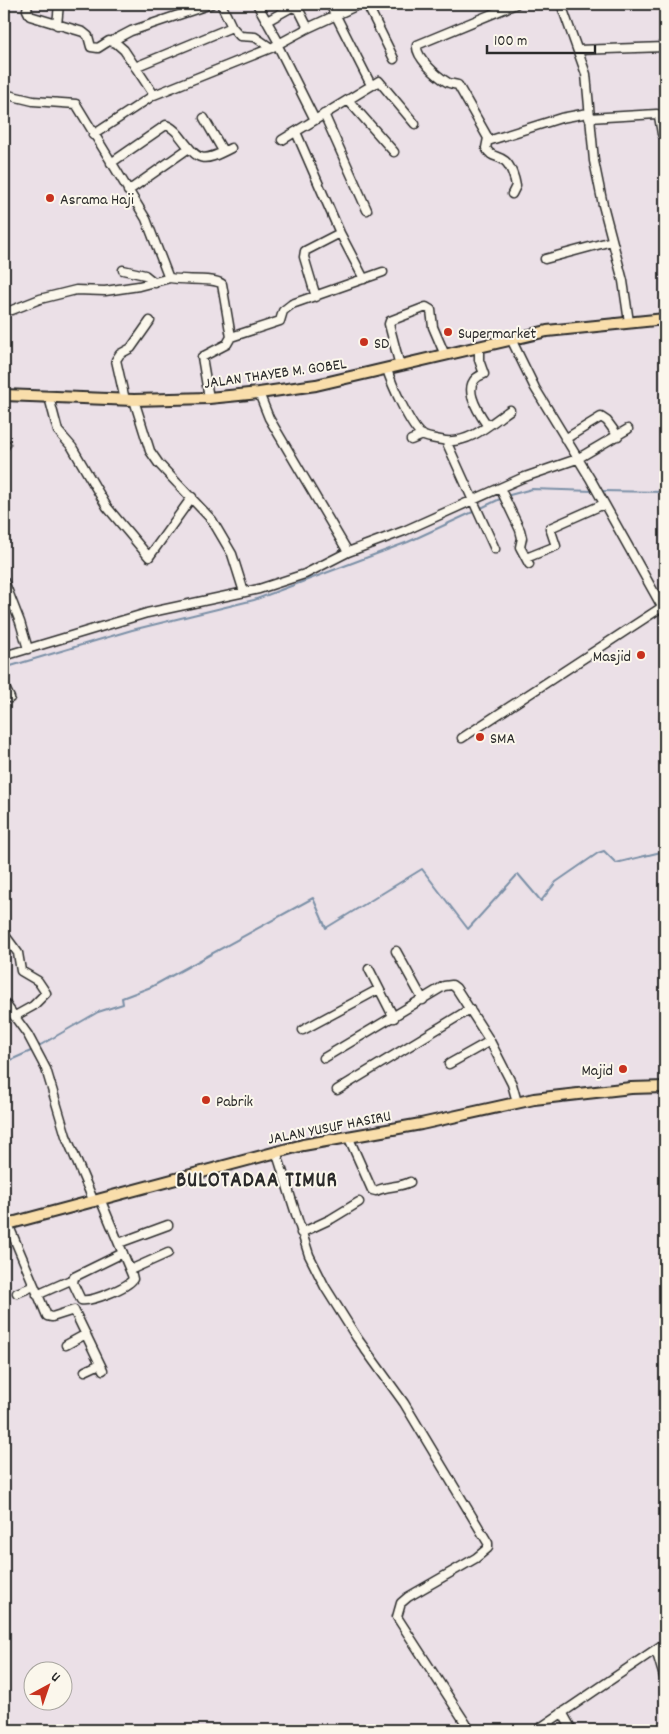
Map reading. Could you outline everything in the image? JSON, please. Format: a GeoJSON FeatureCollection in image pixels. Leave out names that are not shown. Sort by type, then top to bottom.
{"type":"FeatureCollection","features":[{"type":"Feature","properties":{"kind":"main road","name":"JALAN THAYEB M. GOBEL"},"geometry":{"type":"LineString","coordinates":[[4,395],[130,400],[209,398],[259,393],[316,385],[547,332],[665,319]]}},
{"type":"Feature","properties":{"kind":"main road","name":"JALAN YUSUF HASIRU"},"geometry":{"type":"LineString","coordinates":[[6,1225],[276,1151],[420,1124],[517,1102],[631,1088],[665,1087]]}},
{"type":"Feature","properties":{"kind":"street"},"geometry":{"type":"LineString","coordinates":[[28,4],[26,10],[30,16],[83,32],[88,36],[92,47],[98,48],[131,31],[211,4]]}},
{"type":"Feature","properties":{"kind":"street"},"geometry":{"type":"LineString","coordinates":[[56,25],[59,4]]}},
{"type":"Feature","properties":{"kind":"street"},"geometry":{"type":"LineString","coordinates":[[221,4],[232,27],[240,36],[255,37],[276,45]]}},
{"type":"Feature","properties":{"kind":"street"},"geometry":{"type":"LineString","coordinates":[[257,4],[315,120]]}},
{"type":"Feature","properties":{"kind":"street"},"geometry":{"type":"LineString","coordinates":[[330,4],[371,85]]}},
{"type":"Feature","properties":{"kind":"street"},"geometry":{"type":"LineString","coordinates":[[93,135],[154,95],[204,77],[276,45],[360,4]]}},
{"type":"Feature","properties":{"kind":"street"},"geometry":{"type":"LineString","coordinates":[[367,4],[394,58]]}},
{"type":"Feature","properties":{"kind":"street"},"geometry":{"type":"LineString","coordinates":[[512,194],[516,186],[512,172],[504,160],[489,154],[486,148],[488,138],[458,85],[448,83],[426,64],[416,48],[422,43],[516,4]]}},
{"type":"Feature","properties":{"kind":"street"},"geometry":{"type":"LineString","coordinates":[[561,4],[586,74],[596,170],[623,281],[630,322]]}},
{"type":"Feature","properties":{"kind":"street"},"geometry":{"type":"LineString","coordinates":[[267,21],[292,7],[300,10],[308,28]]}},
{"type":"Feature","properties":{"kind":"street"},"geometry":{"type":"LineString","coordinates":[[136,67],[232,27]]}},
{"type":"Feature","properties":{"kind":"street"},"geometry":{"type":"LineString","coordinates":[[112,41],[120,45],[154,95]]}},
{"type":"Feature","properties":{"kind":"street"},"geometry":{"type":"LineString","coordinates":[[578,50],[665,47]]}},
{"type":"Feature","properties":{"kind":"street"},"geometry":{"type":"LineString","coordinates":[[282,140],[379,81],[415,124]]}},
{"type":"Feature","properties":{"kind":"street"},"geometry":{"type":"LineString","coordinates":[[4,94],[33,101],[75,103],[146,219],[157,244],[164,269],[170,278]]}},
{"type":"Feature","properties":{"kind":"street"},"geometry":{"type":"LineString","coordinates":[[348,100],[394,152]]}},
{"type":"Feature","properties":{"kind":"street"},"geometry":{"type":"LineString","coordinates":[[488,138],[493,140],[562,118],[655,113],[659,116],[662,134],[665,135]]}},
{"type":"Feature","properties":{"kind":"street"},"geometry":{"type":"LineString","coordinates":[[324,114],[366,210]]}},
{"type":"Feature","properties":{"kind":"street"},"geometry":{"type":"LineString","coordinates":[[111,163],[166,125],[173,128],[196,157],[210,159],[227,150],[204,118]]}},
{"type":"Feature","properties":{"kind":"street"},"geometry":{"type":"LineString","coordinates":[[296,132],[340,233],[364,279]]}},
{"type":"Feature","properties":{"kind":"street"},"geometry":{"type":"LineString","coordinates":[[128,191],[189,148]]}},
{"type":"Feature","properties":{"kind":"street"},"geometry":{"type":"LineString","coordinates":[[316,297],[304,257],[305,251],[340,233]]}},
{"type":"Feature","properties":{"kind":"street"},"geometry":{"type":"LineString","coordinates":[[546,259],[612,240]]}},
{"type":"Feature","properties":{"kind":"street"},"geometry":{"type":"LineString","coordinates":[[123,270],[145,275],[155,283]]}},
{"type":"Feature","properties":{"kind":"street"},"geometry":{"type":"LineString","coordinates":[[231,337],[280,321],[283,311],[287,307],[383,272]]}},
{"type":"Feature","properties":{"kind":"street"},"geometry":{"type":"LineString","coordinates":[[12,310],[40,299],[76,290],[94,292],[155,283],[170,278],[202,281],[214,280],[221,284],[231,337],[227,344],[202,357],[209,398]]}},
{"type":"Feature","properties":{"kind":"street"},"geometry":{"type":"LineString","coordinates":[[400,366],[389,324],[390,321],[426,307],[431,310],[433,327],[445,355]]}},
{"type":"Feature","properties":{"kind":"street"},"geometry":{"type":"LineString","coordinates":[[150,321],[132,348],[120,354],[116,360],[152,455],[212,520],[228,545],[244,592]]}},
{"type":"Feature","properties":{"kind":"street"},"geometry":{"type":"LineString","coordinates":[[462,738],[664,609],[525,370],[512,341]]}},
{"type":"Feature","properties":{"kind":"street"},"geometry":{"type":"LineString","coordinates":[[479,348],[479,360],[488,383]]}},
{"type":"Feature","properties":{"kind":"street"},"geometry":{"type":"LineString","coordinates":[[387,369],[397,396],[422,436]]}},
{"type":"Feature","properties":{"kind":"street"},"geometry":{"type":"LineString","coordinates":[[484,374],[476,377],[473,382],[471,399],[488,425]]}},
{"type":"Feature","properties":{"kind":"street"},"geometry":{"type":"LineString","coordinates":[[259,393],[289,453],[348,552]]}},
{"type":"Feature","properties":{"kind":"street"},"geometry":{"type":"LineString","coordinates":[[49,397],[58,431],[72,447],[107,507],[149,557],[192,497]]}},
{"type":"Feature","properties":{"kind":"street"},"geometry":{"type":"LineString","coordinates":[[411,440],[422,436],[459,440],[476,434],[510,410]]}},
{"type":"Feature","properties":{"kind":"street"},"geometry":{"type":"LineString","coordinates":[[565,439],[599,417],[607,421],[618,436]]}},
{"type":"Feature","properties":{"kind":"street"},"geometry":{"type":"LineString","coordinates":[[4,656],[147,613],[275,585],[331,563],[348,552],[475,508],[577,459],[628,429]]}},
{"type":"Feature","properties":{"kind":"street"},"geometry":{"type":"LineString","coordinates":[[446,440],[495,549]]}},
{"type":"Feature","properties":{"kind":"street"},"geometry":{"type":"LineString","coordinates":[[503,494],[520,530],[522,538],[520,545],[528,561],[556,546],[550,528],[604,504]]}},
{"type":"Feature","properties":{"kind":"street"},"geometry":{"type":"LineString","coordinates":[[4,581],[28,649]]}},
{"type":"Feature","properties":{"kind":"street"},"geometry":{"type":"LineString","coordinates":[[4,686],[10,698]]}},
{"type":"Feature","properties":{"kind":"street"},"geometry":{"type":"LineString","coordinates":[[4,934],[18,953],[21,971],[38,981],[46,993],[33,1006],[15,1016]]}},
{"type":"Feature","properties":{"kind":"street"},"geometry":{"type":"LineString","coordinates":[[396,951],[423,1000]]}},
{"type":"Feature","properties":{"kind":"street"},"geometry":{"type":"LineString","coordinates":[[369,969],[394,1018]]}},
{"type":"Feature","properties":{"kind":"street"},"geometry":{"type":"LineString","coordinates":[[324,1058],[394,1018],[444,986],[452,985],[456,988],[490,1041],[512,1084],[517,1102]]}},
{"type":"Feature","properties":{"kind":"street"},"geometry":{"type":"LineString","coordinates":[[303,1030],[379,989]]}},
{"type":"Feature","properties":{"kind":"street"},"geometry":{"type":"LineString","coordinates":[[4,1002],[15,1016],[46,1069],[66,1136],[119,1243],[132,1279],[130,1283],[84,1301],[80,1299],[73,1279]]}},
{"type":"Feature","properties":{"kind":"street"},"geometry":{"type":"LineString","coordinates":[[337,1090],[470,1009]]}},
{"type":"Feature","properties":{"kind":"street"},"geometry":{"type":"LineString","coordinates":[[449,1064],[490,1041]]}},
{"type":"Feature","properties":{"kind":"street"},"geometry":{"type":"LineString","coordinates":[[348,1136],[372,1190],[376,1191],[388,1186],[399,1187],[410,1182]]}},
{"type":"Feature","properties":{"kind":"street"},"geometry":{"type":"LineString","coordinates":[[276,1151],[301,1233],[312,1262],[338,1309],[404,1403],[488,1543],[488,1548],[476,1558],[408,1597],[401,1603],[397,1617],[470,1730]]}},
{"type":"Feature","properties":{"kind":"street"},"geometry":{"type":"LineString","coordinates":[[301,1233],[331,1219],[359,1202]]}},
{"type":"Feature","properties":{"kind":"street"},"geometry":{"type":"LineString","coordinates":[[6,1225],[49,1317],[74,1310],[102,1367],[85,1371]]}},
{"type":"Feature","properties":{"kind":"street"},"geometry":{"type":"LineString","coordinates":[[119,1243],[168,1225]]}},
{"type":"Feature","properties":{"kind":"street"},"geometry":{"type":"LineString","coordinates":[[37,1294],[73,1279],[76,1275],[123,1253]]}},
{"type":"Feature","properties":{"kind":"street"},"geometry":{"type":"LineString","coordinates":[[130,1270],[168,1253]]}},
{"type":"Feature","properties":{"kind":"street"},"geometry":{"type":"LineString","coordinates":[[17,1293],[34,1286]]}},
{"type":"Feature","properties":{"kind":"street"},"geometry":{"type":"LineString","coordinates":[[66,1344],[86,1334]]}},
{"type":"Feature","properties":{"kind":"street"},"geometry":{"type":"LineString","coordinates":[[537,1730],[665,1643]]}},
{"type":"Feature","properties":{"kind":"street"},"geometry":{"type":"LineString","coordinates":[[656,1650],[665,1680]]}},
{"type":"Feature","properties":{"kind":"street"},"geometry":{"type":"LineString","coordinates":[[562,1712],[572,1730]]}},
{"type":"Feature","properties":{"kind":"waterway"},"geometry":{"type":"LineString","coordinates":[[506,496],[532,489],[593,491]]}},
{"type":"Feature","properties":{"kind":"waterway"},"geometry":{"type":"LineString","coordinates":[[600,491],[665,492]]}},
{"type":"Feature","properties":{"kind":"waterway"},"geometry":{"type":"LineString","coordinates":[[479,509],[502,498]]}},
{"type":"Feature","properties":{"kind":"waterway"},"geometry":{"type":"LineString","coordinates":[[4,668],[132,630],[254,600],[408,542],[475,511]]}},
{"type":"Feature","properties":{"kind":"waterway"},"geometry":{"type":"LineString","coordinates":[[37,1047],[98,1012],[123,1004],[122,998],[151,987],[313,898],[326,928],[422,869],[468,929],[518,874],[541,901],[556,882],[598,853],[604,851],[616,863],[665,851]]}},
{"type":"Feature","properties":{"kind":"waterway"},"geometry":{"type":"LineString","coordinates":[[4,1063],[33,1050]]}},
{"type":"Feature","properties":{"kind":"place","name":"Asrama Haji"},"geometry":{"type":"Point","coordinates":[50,198]}},
{"type":"Feature","properties":{"kind":"place","name":"Supermarket"},"geometry":{"type":"Point","coordinates":[448,332]}},
{"type":"Feature","properties":{"kind":"place","name":"SD"},"geometry":{"type":"Point","coordinates":[364,342]}},
{"type":"Feature","properties":{"kind":"place","name":"Masjid"},"geometry":{"type":"Point","coordinates":[641,655]}},
{"type":"Feature","properties":{"kind":"place","name":"SMA"},"geometry":{"type":"Point","coordinates":[480,737]}},
{"type":"Feature","properties":{"kind":"place","name":"Majid"},"geometry":{"type":"Point","coordinates":[623,1069]}},
{"type":"Feature","properties":{"kind":"place","name":"Pabrik"},"geometry":{"type":"Point","coordinates":[206,1100]}},
{"type":"Feature","properties":{"kind":"district","name":"BULOTADAA TIMUR"},"geometry":{"type":"Point","coordinates":[257,1179]}}]}
